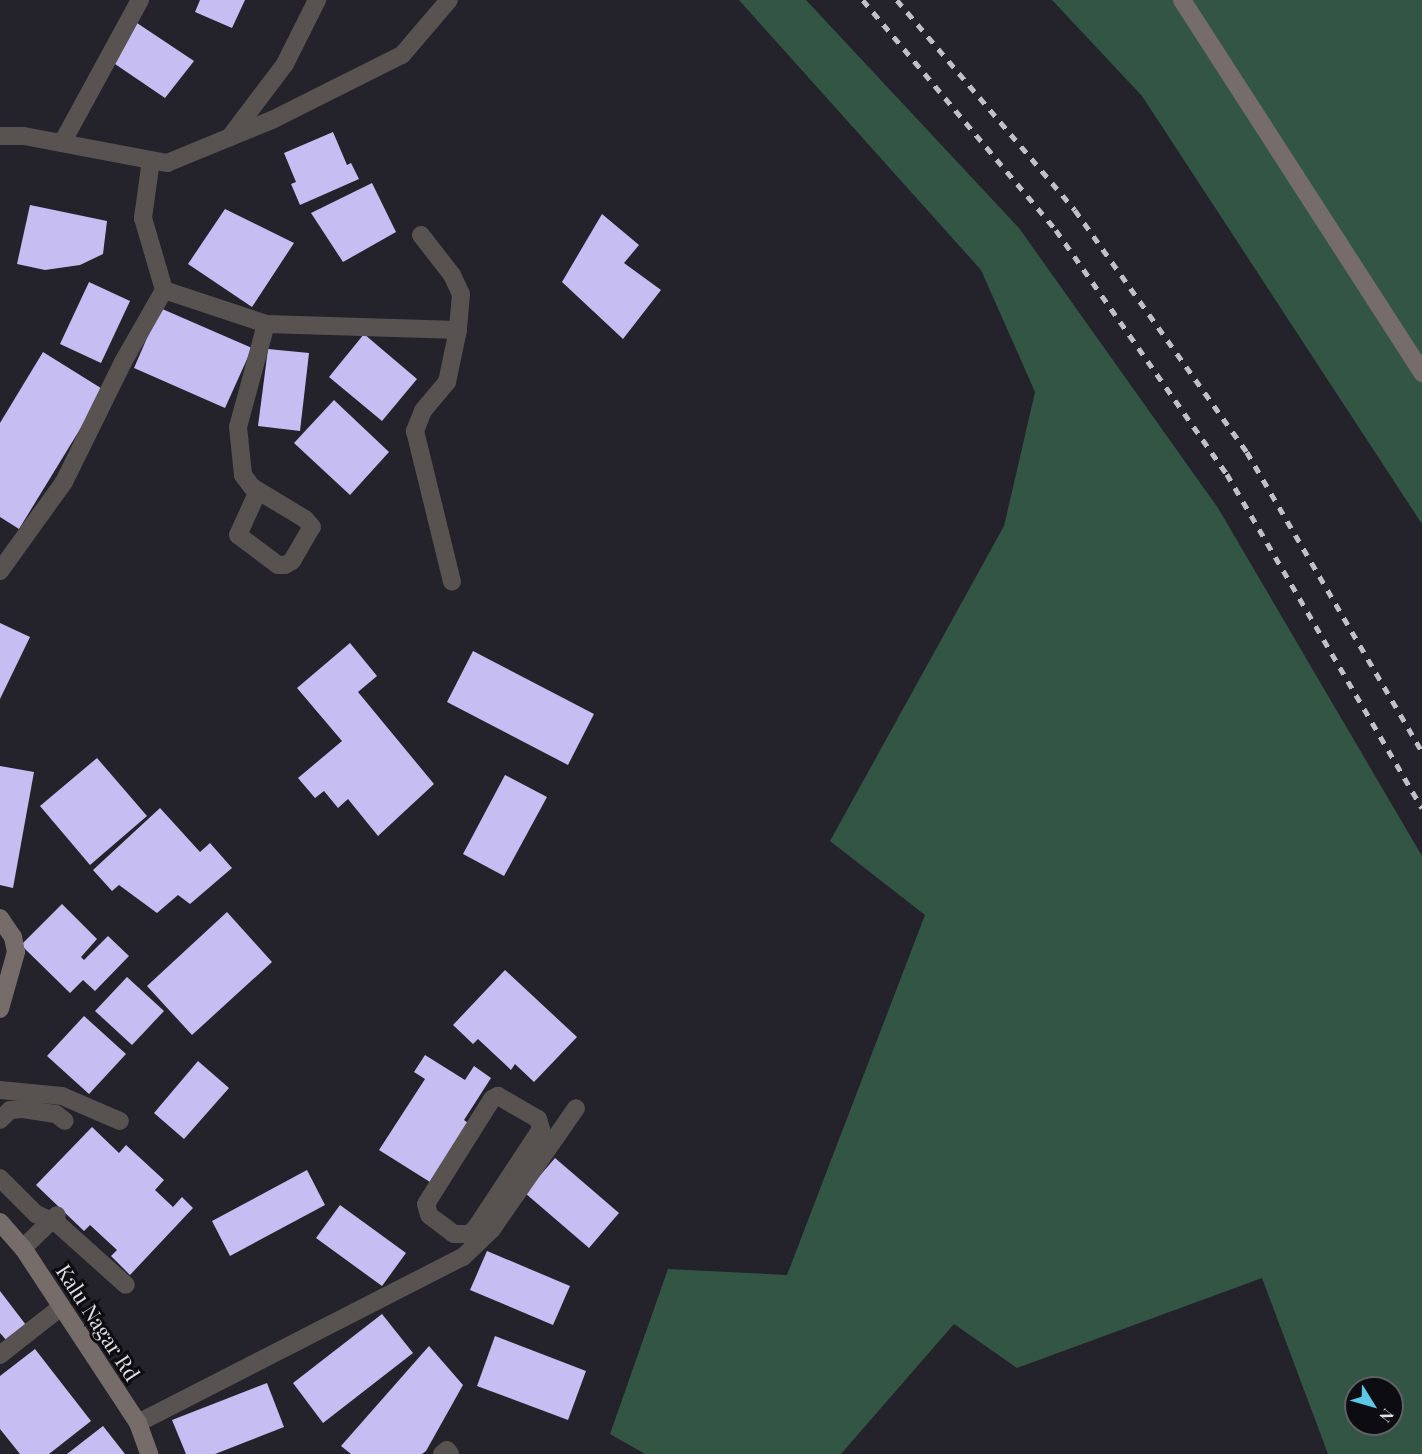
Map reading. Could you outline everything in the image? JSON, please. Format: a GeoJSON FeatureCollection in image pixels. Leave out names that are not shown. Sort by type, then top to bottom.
{"type":"FeatureCollection","features":[{"type":"Feature","properties":{"kind":"street"},"geometry":{"type":"LineString","coordinates":[[62,143],[140,0]]}},
{"type":"Feature","properties":{"kind":"street"},"geometry":{"type":"LineString","coordinates":[[229,137],[285,64],[317,0]]}},
{"type":"Feature","properties":{"kind":"street"},"geometry":{"type":"LineString","coordinates":[[0,136],[62,143],[167,163],[229,137],[402,55],[449,0]]}},
{"type":"Feature","properties":{"kind":"street"},"geometry":{"type":"LineString","coordinates":[[1182,0],[1422,373]]}},
{"type":"Feature","properties":{"kind":"street"},"geometry":{"type":"LineString","coordinates":[[0,571],[64,482],[123,362],[164,290],[143,218],[151,160]]}},
{"type":"Feature","properties":{"kind":"street"},"geometry":{"type":"LineString","coordinates":[[421,236],[452,274],[461,294],[458,330],[447,382],[423,411],[415,431],[452,582]]}},
{"type":"Feature","properties":{"kind":"street"},"geometry":{"type":"LineString","coordinates":[[164,290],[266,324],[458,330]]}},
{"type":"Feature","properties":{"kind":"street"},"geometry":{"type":"LineString","coordinates":[[258,491],[243,475],[237,427],[266,324]]}},
{"type":"Feature","properties":{"kind":"street"},"geometry":{"type":"LineString","coordinates":[[0,918],[13,937],[16,952],[0,1009]]}},
{"type":"Feature","properties":{"kind":"street"},"geometry":{"type":"LineString","coordinates":[[0,1090],[62,1096],[120,1121]]}},
{"type":"Feature","properties":{"kind":"street"},"geometry":{"type":"LineString","coordinates":[[544,1140],[538,1119],[504,1098],[492,1099],[425,1210],[454,1234],[469,1234],[544,1140],[576,1108]]}},
{"type":"Feature","properties":{"kind":"street"},"geometry":{"type":"LineString","coordinates":[[0,1120],[10,1110],[23,1109],[56,1114],[65,1121]]}},
{"type":"Feature","properties":{"kind":"street"},"geometry":{"type":"LineString","coordinates":[[138,1423],[463,1257],[492,1229],[544,1140]]}},
{"type":"Feature","properties":{"kind":"street"},"geometry":{"type":"LineString","coordinates":[[0,1178],[36,1214],[56,1216],[126,1285]]}},
{"type":"Feature","properties":{"kind":"street"},"geometry":{"type":"LineString","coordinates":[[22,1248],[56,1216]]}},
{"type":"Feature","properties":{"kind":"street","name":"Kalu Nagar Rd"},"geometry":{"type":"LineString","coordinates":[[0,1222],[22,1248],[138,1423],[148,1454]]}},
{"type":"Feature","properties":{"kind":"street"},"geometry":{"type":"LineString","coordinates":[[0,1355],[61,1307]]}},
{"type":"Feature","properties":{"kind":"street"},"geometry":{"type":"LineString","coordinates":[[442,1454],[447,1450],[450,1454]]}},
{"type":"Feature","properties":{"kind":"green space"},"geometry":{"type":"Polygon","coordinates":[[[739,0],[806,0],[1019,228],[1218,508],[1422,856],[1422,1454],[1328,1454],[1262,1278],[1017,1368],[954,1324],[841,1454],[645,1454],[610,1434],[668,1269],[787,1275],[925,915],[830,841],[1004,526],[1035,392],[981,270],[739,0]]]}},
{"type":"Feature","properties":{"kind":"green space"},"geometry":{"type":"Polygon","coordinates":[[[1052,0],[1422,0],[1422,524],[1142,96],[1052,0]]]}},
{"type":"Feature","properties":{"kind":"building"},"geometry":{"type":"Polygon","coordinates":[[[200,0],[245,0],[232,28],[195,12],[200,0]]]}},
{"type":"Feature","properties":{"kind":"building"},"geometry":{"type":"Polygon","coordinates":[[[137,23],[194,61],[165,98],[115,64],[137,23]]]}},
{"type":"Feature","properties":{"kind":"building"},"geometry":{"type":"Polygon","coordinates":[[[333,132],[347,165],[351,163],[359,179],[300,205],[291,184],[296,182],[284,153],[333,132]]]}},
{"type":"Feature","properties":{"kind":"building"},"geometry":{"type":"Polygon","coordinates":[[[372,183],[396,232],[343,262],[311,213],[372,183]]]}},
{"type":"Feature","properties":{"kind":"building"},"geometry":{"type":"Polygon","coordinates":[[[30,205],[107,221],[103,254],[80,265],[45,270],[17,264],[30,205]]]}},
{"type":"Feature","properties":{"kind":"building"},"geometry":{"type":"Polygon","coordinates":[[[225,209],[294,243],[252,307],[188,264],[225,209]]]}},
{"type":"Feature","properties":{"kind":"building"},"geometry":{"type":"Polygon","coordinates":[[[602,214],[639,245],[624,263],[661,290],[623,339],[562,282],[602,214]]]}},
{"type":"Feature","properties":{"kind":"building"},"geometry":{"type":"Polygon","coordinates":[[[89,282],[130,301],[101,363],[60,344],[89,282]]]}},
{"type":"Feature","properties":{"kind":"building"},"geometry":{"type":"Polygon","coordinates":[[[160,308],[252,348],[225,408],[134,368],[160,308]]]}},
{"type":"Feature","properties":{"kind":"building"},"geometry":{"type":"Polygon","coordinates":[[[364,334],[417,379],[382,421],[329,377],[364,334]]]}},
{"type":"Feature","properties":{"kind":"building"},"geometry":{"type":"Polygon","coordinates":[[[268,349],[309,353],[300,431],[258,426],[268,349]]]}},
{"type":"Feature","properties":{"kind":"building"},"geometry":{"type":"Polygon","coordinates":[[[43,352],[104,390],[19,529],[0,517],[0,423],[43,352]]]}},
{"type":"Feature","properties":{"kind":"building"},"geometry":{"type":"Polygon","coordinates":[[[334,400],[389,452],[350,495],[294,443],[334,400]]]}},
{"type":"Feature","properties":{"kind":"building"},"geometry":{"type":"Polygon","coordinates":[[[0,623],[30,637],[0,699],[0,623]]]}},
{"type":"Feature","properties":{"kind":"building"},"geometry":{"type":"Polygon","coordinates":[[[350,643],[377,676],[358,692],[434,784],[378,836],[348,799],[338,808],[324,791],[315,798],[298,778],[342,741],[297,688],[350,643]]]}},
{"type":"Feature","properties":{"kind":"building"},"geometry":{"type":"Polygon","coordinates":[[[473,651],[594,714],[568,765],[447,702],[473,651]]]}},
{"type":"Feature","properties":{"kind":"building"},"geometry":{"type":"Polygon","coordinates":[[[97,758],[147,816],[90,865],[40,806],[97,758]]]}},
{"type":"Feature","properties":{"kind":"building"},"geometry":{"type":"Polygon","coordinates":[[[0,766],[34,772],[13,888],[0,885],[0,766]]]}},
{"type":"Feature","properties":{"kind":"building"},"geometry":{"type":"Polygon","coordinates":[[[505,775],[547,797],[504,876],[463,854],[505,775]]]}},
{"type":"Feature","properties":{"kind":"building"},"geometry":{"type":"Polygon","coordinates":[[[160,808],[200,852],[210,843],[232,868],[190,904],[178,895],[157,913],[119,885],[112,891],[93,870],[160,808]]]}},
{"type":"Feature","properties":{"kind":"building"},"geometry":{"type":"Polygon","coordinates":[[[62,904],[97,939],[81,957],[84,960],[108,936],[129,956],[95,991],[83,980],[70,993],[21,945],[62,904]]]}},
{"type":"Feature","properties":{"kind":"building"},"geometry":{"type":"Polygon","coordinates":[[[227,912],[272,962],[192,1035],[147,986],[227,912]]]}},
{"type":"Feature","properties":{"kind":"building"},"geometry":{"type":"Polygon","coordinates":[[[505,970],[577,1037],[534,1082],[515,1064],[511,1070],[478,1039],[473,1044],[453,1025],[505,970]]]}},
{"type":"Feature","properties":{"kind":"building"},"geometry":{"type":"Polygon","coordinates":[[[127,977],[164,1011],[132,1045],[95,1011],[127,977]]]}},
{"type":"Feature","properties":{"kind":"building"},"geometry":{"type":"Polygon","coordinates":[[[84,1016],[126,1054],[89,1094],[47,1056],[84,1016]]]}},
{"type":"Feature","properties":{"kind":"building"},"geometry":{"type":"Polygon","coordinates":[[[425,1055],[465,1080],[474,1066],[491,1078],[464,1120],[468,1123],[430,1182],[379,1150],[425,1079],[414,1072],[425,1055]]]}},
{"type":"Feature","properties":{"kind":"building"},"geometry":{"type":"Polygon","coordinates":[[[198,1061],[229,1088],[184,1139],[154,1113],[198,1061]]]}},
{"type":"Feature","properties":{"kind":"building"},"geometry":{"type":"Polygon","coordinates":[[[92,1127],[119,1153],[126,1145],[164,1180],[155,1190],[173,1207],[182,1197],[193,1208],[130,1275],[111,1256],[117,1250],[90,1225],[84,1231],[36,1185],[92,1127]]]}},
{"type":"Feature","properties":{"kind":"building"},"geometry":{"type":"Polygon","coordinates":[[[555,1158],[619,1213],[589,1248],[525,1193],[555,1158]]]}},
{"type":"Feature","properties":{"kind":"building"},"geometry":{"type":"Polygon","coordinates":[[[307,1170],[325,1205],[230,1256],[212,1221],[307,1170]]]}},
{"type":"Feature","properties":{"kind":"building"},"geometry":{"type":"Polygon","coordinates":[[[340,1205],[406,1253],[382,1286],[316,1238],[340,1205]]]}},
{"type":"Feature","properties":{"kind":"building"},"geometry":{"type":"Polygon","coordinates":[[[487,1251],[570,1286],[553,1325],[470,1290],[487,1251]]]}},
{"type":"Feature","properties":{"kind":"building"},"geometry":{"type":"Polygon","coordinates":[[[0,1291],[26,1325],[7,1341],[0,1333],[0,1291]]]}},
{"type":"Feature","properties":{"kind":"building"},"geometry":{"type":"Polygon","coordinates":[[[382,1314],[413,1353],[323,1423],[293,1383],[382,1314]]]}},
{"type":"Feature","properties":{"kind":"building"},"geometry":{"type":"Polygon","coordinates":[[[495,1336],[586,1371],[568,1420],[477,1386],[495,1336]]]}},
{"type":"Feature","properties":{"kind":"building"},"geometry":{"type":"Polygon","coordinates":[[[429,1346],[463,1385],[426,1451],[422,1454],[351,1454],[341,1446],[429,1346]]]}},
{"type":"Feature","properties":{"kind":"building"},"geometry":{"type":"Polygon","coordinates":[[[35,1349],[91,1421],[49,1454],[20,1454],[0,1429],[0,1376],[35,1349]]]}},
{"type":"Feature","properties":{"kind":"building"},"geometry":{"type":"Polygon","coordinates":[[[267,1383],[284,1427],[215,1454],[186,1454],[172,1420],[267,1383]]]}},
{"type":"Feature","properties":{"kind":"building"},"geometry":{"type":"Polygon","coordinates":[[[103,1426],[125,1454],[67,1454],[103,1426]]]}},
{"type":"Feature","properties":{"kind":"railway"},"geometry":{"type":"LineString","coordinates":[[863,0],[1056,230],[1227,474],[1422,808]]}},
{"type":"Feature","properties":{"kind":"railway"},"geometry":{"type":"LineString","coordinates":[[897,0],[1075,210],[1247,452],[1422,751]]}}]}
